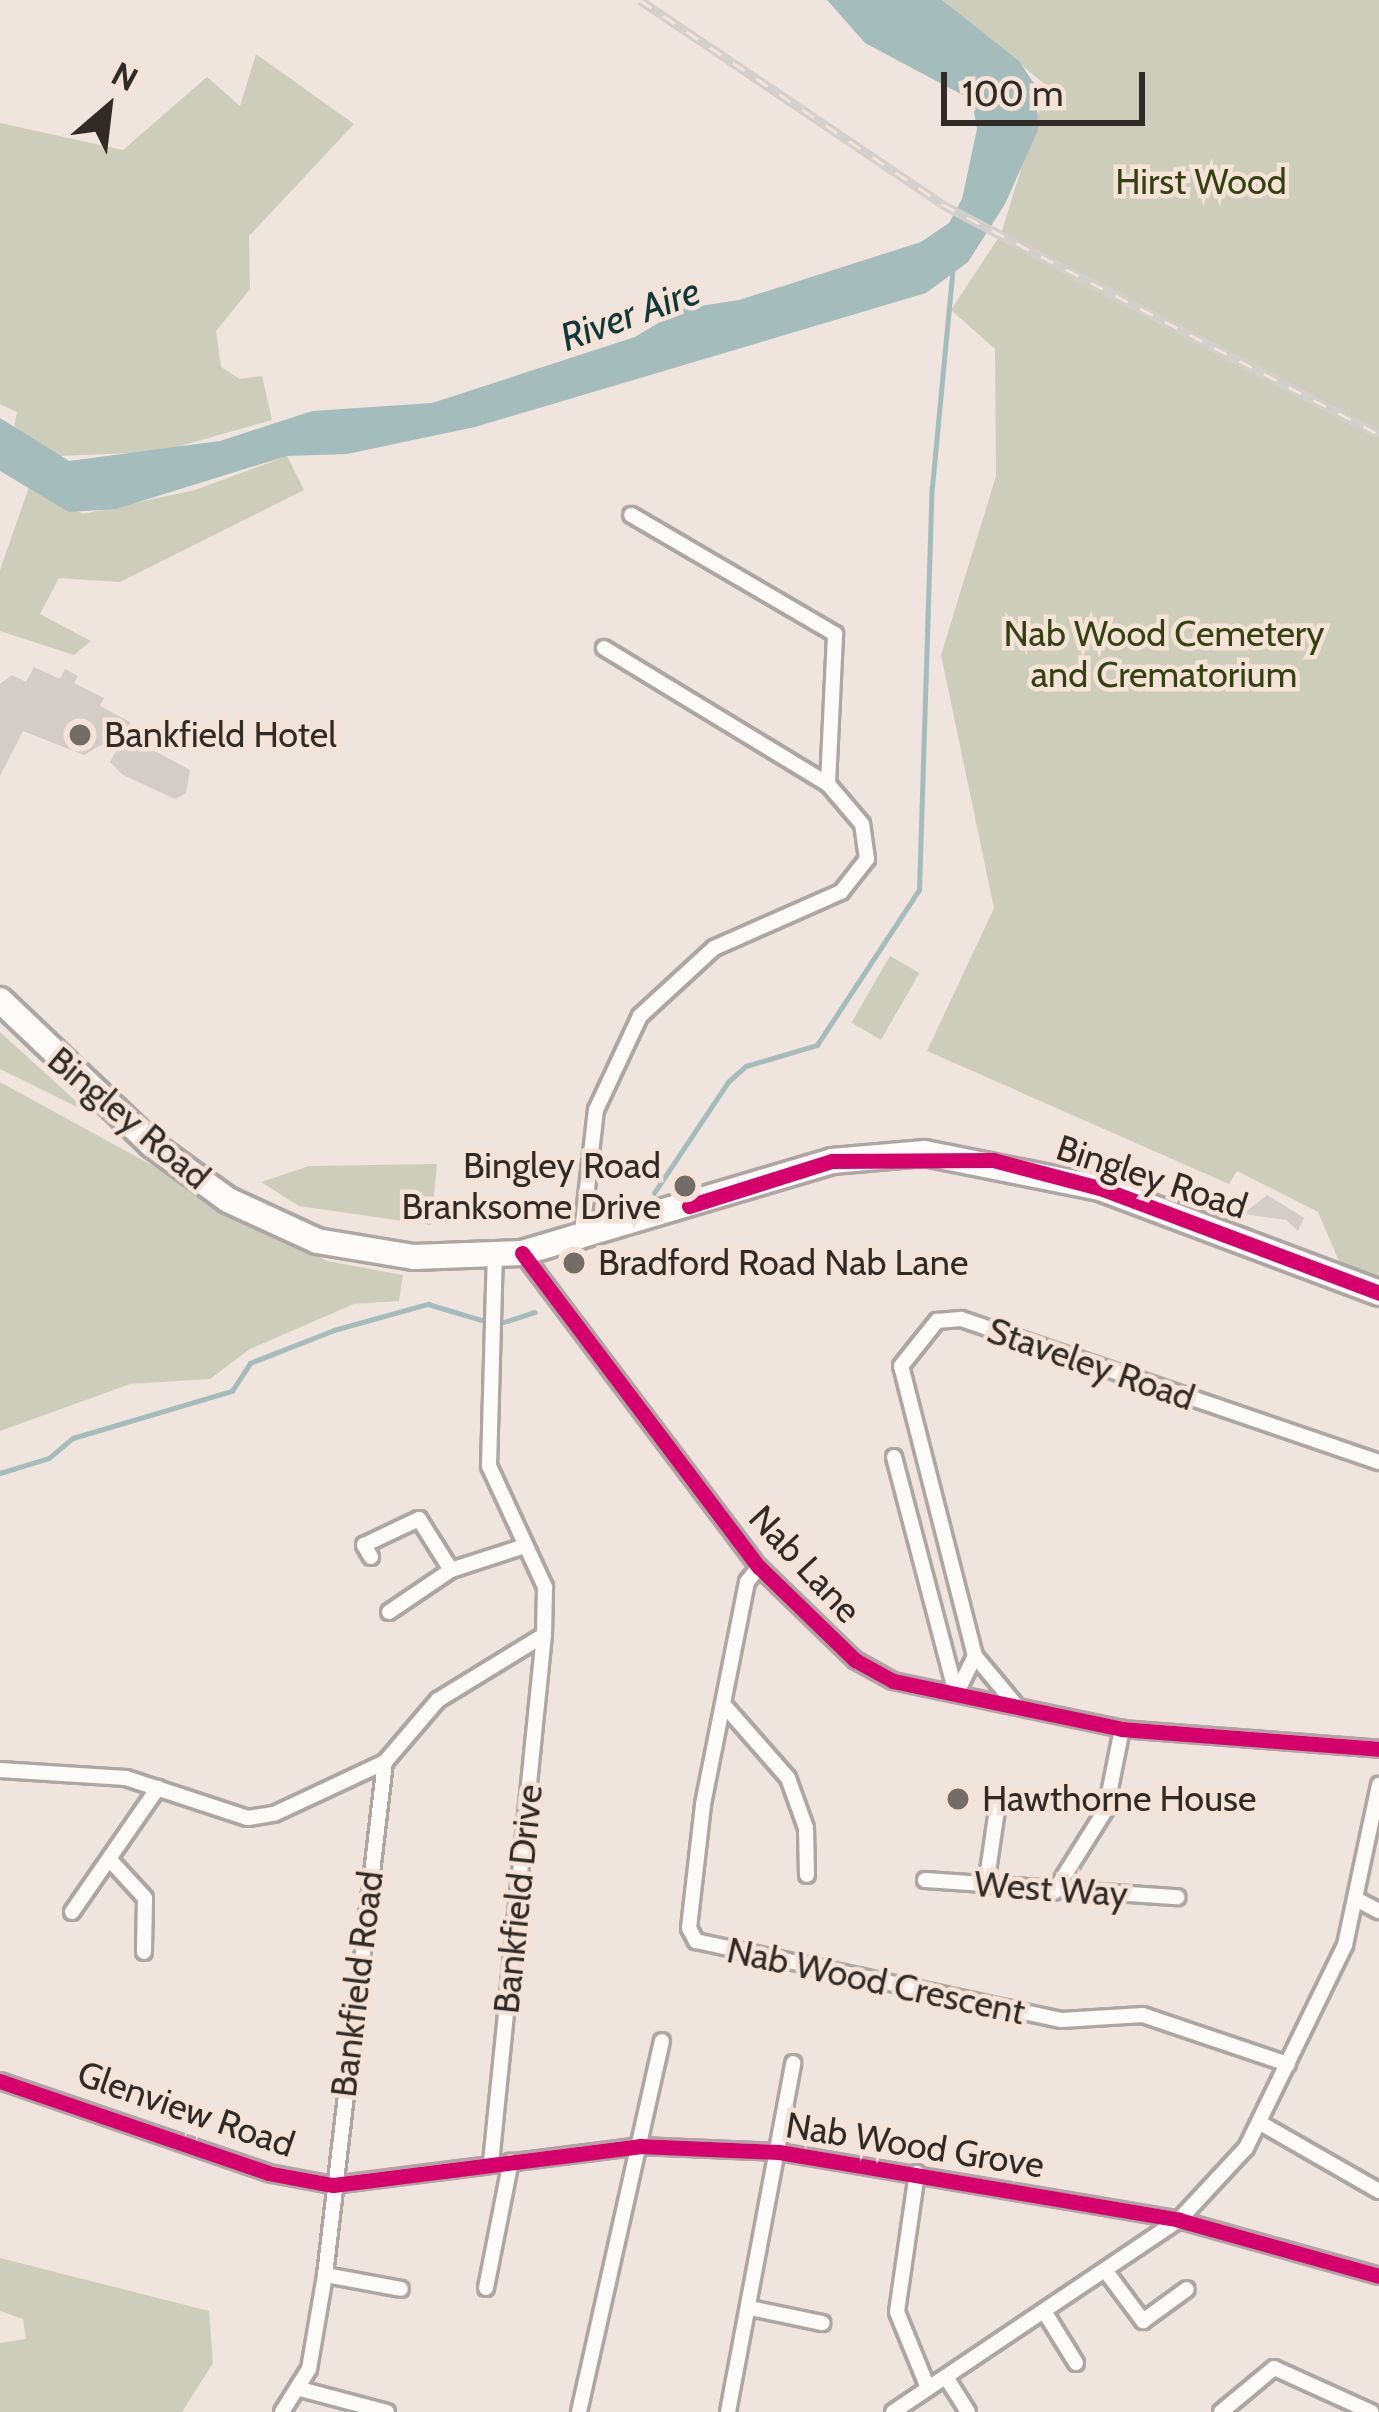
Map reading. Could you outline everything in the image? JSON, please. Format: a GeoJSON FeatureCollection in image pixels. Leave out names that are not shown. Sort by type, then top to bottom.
{"type":"FeatureCollection","features":[{"type":"Feature","properties":{"kind":"highway","name":"Bingley Road"},"geometry":{"type":"LineString","coordinates":[[0,1000],[10,1018],[228,1200],[317,1241],[414,1256],[522,1253],[581,1240],[832,1161],[925,1154],[1100,1188],[1379,1293]]}},
{"type":"Feature","properties":{"kind":"street"},"geometry":{"type":"LineString","coordinates":[[631,515],[835,634],[828,784]]}},
{"type":"Feature","properties":{"kind":"street"},"geometry":{"type":"LineString","coordinates":[[581,1240],[596,1110],[606,1072],[640,1016],[714,948],[860,876],[868,838],[828,784],[604,647]]}},
{"type":"Feature","properties":{"kind":"street","name":"Nab Lane"},"geometry":{"type":"LineString","coordinates":[[522,1253],[759,1567],[855,1660],[893,1681],[1122,1729],[1379,1749]]}},
{"type":"Feature","properties":{"kind":"street","name":"Bankfield Drive"},"geometry":{"type":"LineString","coordinates":[[491,2163],[545,1587],[489,1466],[495,1255]]}},
{"type":"Feature","properties":{"kind":"street","name":"Staveley Road"},"geometry":{"type":"LineString","coordinates":[[1016,1704],[975,1656],[904,1393],[907,1348],[937,1321],[961,1319],[1379,1462]]}},
{"type":"Feature","properties":{"kind":"street"},"geometry":{"type":"LineString","coordinates":[[894,1457],[956,1694]]}},
{"type":"Feature","properties":{"kind":"street"},"geometry":{"type":"LineString","coordinates":[[371,1557],[364,1545],[418,1519],[451,1570]]}},
{"type":"Feature","properties":{"kind":"street"},"geometry":{"type":"LineString","coordinates":[[389,1612],[451,1570],[526,1546]]}},
{"type":"Feature","properties":{"kind":"street","name":"Nab Wood Crescent"},"geometry":{"type":"LineString","coordinates":[[759,1567],[747,1582],[698,1847],[695,1941],[1062,2020],[1144,2015],[1288,2064]]}},
{"type":"Feature","properties":{"kind":"street"},"geometry":{"type":"LineString","coordinates":[[0,1770],[158,1788],[248,1818],[385,1762],[438,1700],[544,1635]]}},
{"type":"Feature","properties":{"kind":"street"},"geometry":{"type":"LineString","coordinates":[[956,1694],[975,1656]]}},
{"type":"Feature","properties":{"kind":"street"},"geometry":{"type":"LineString","coordinates":[[724,1705],[788,1778],[802,1808],[807,1874]]}},
{"type":"Feature","properties":{"kind":"street"},"geometry":{"type":"LineString","coordinates":[[1054,1892],[1106,1809],[1122,1729]]}},
{"type":"Feature","properties":{"kind":"street","name":"Bankfield Road"},"geometry":{"type":"LineString","coordinates":[[282,2412],[300,2389],[325,2276],[385,1762]]}},
{"type":"Feature","properties":{"kind":"street"},"geometry":{"type":"LineString","coordinates":[[893,2412],[1179,2220],[1262,2124],[1356,1899],[1379,1784]]}},
{"type":"Feature","properties":{"kind":"street"},"geometry":{"type":"LineString","coordinates":[[72,1912],[158,1788]]}},
{"type":"Feature","properties":{"kind":"street"},"geometry":{"type":"LineString","coordinates":[[986,1886],[997,1810]]}},
{"type":"Feature","properties":{"kind":"street"},"geometry":{"type":"LineString","coordinates":[[111,1861],[145,1898],[145,1952]]}},
{"type":"Feature","properties":{"kind":"street","name":"West Way"},"geometry":{"type":"LineString","coordinates":[[925,1880],[1177,1897]]}},
{"type":"Feature","properties":{"kind":"street"},"geometry":{"type":"LineString","coordinates":[[1356,1899],[1379,1910]]}},
{"type":"Feature","properties":{"kind":"street"},"geometry":{"type":"LineString","coordinates":[[579,2412],[662,2041]]}},
{"type":"Feature","properties":{"kind":"street"},"geometry":{"type":"LineString","coordinates":[[728,2412],[793,2063]]}},
{"type":"Feature","properties":{"kind":"street","name":"Glenview Road"},"geometry":{"type":"LineString","coordinates":[[0,2081],[333,2186],[567,2153]]}},
{"type":"Feature","properties":{"kind":"street"},"geometry":{"type":"LineString","coordinates":[[1262,2124],[1379,2191]]}},
{"type":"Feature","properties":{"kind":"street","name":"Nab Wood Grove"},"geometry":{"type":"LineString","coordinates":[[567,2153],[640,2146],[779,2152],[1179,2220],[1379,2276]]}},
{"type":"Feature","properties":{"kind":"street"},"geometry":{"type":"LineString","coordinates":[[486,2288],[511,2161]]}},
{"type":"Feature","properties":{"kind":"street"},"geometry":{"type":"LineString","coordinates":[[917,2173],[897,2312],[928,2388]]}},
{"type":"Feature","properties":{"kind":"street"},"geometry":{"type":"LineString","coordinates":[[1105,2270],[1143,2320],[1187,2289]]}},
{"type":"Feature","properties":{"kind":"street"},"geometry":{"type":"LineString","coordinates":[[325,2276],[401,2289]]}},
{"type":"Feature","properties":{"kind":"street"},"geometry":{"type":"LineString","coordinates":[[750,2308],[822,2323]]}},
{"type":"Feature","properties":{"kind":"street"},"geometry":{"type":"LineString","coordinates":[[1044,2311],[1076,2363]]}},
{"type":"Feature","properties":{"kind":"street"},"geometry":{"type":"LineString","coordinates":[[1221,2412],[1274,2368],[1371,2412]]}},
{"type":"Feature","properties":{"kind":"street"},"geometry":{"type":"LineString","coordinates":[[946,2378],[968,2412]]}},
{"type":"Feature","properties":{"kind":"street"},"geometry":{"type":"LineString","coordinates":[[300,2389],[387,2412]]}},
{"type":"Feature","properties":{"kind":"green space","name":"Nab Wood Cemetery and Crematorium"},"geometry":{"type":"Polygon","coordinates":[[[942,0],[1379,0],[1379,1282],[1341,1266],[1318,1212],[1237,1171],[1229,1184],[927,1051],[994,908],[941,655],[996,476],[995,349],[951,310],[1001,234],[1047,86],[942,0]]]}},
{"type":"Feature","properties":{"kind":"green space"},"geometry":{"type":"Polygon","coordinates":[[[256,54],[354,124],[249,236],[250,289],[216,331],[221,367],[240,379],[262,376],[272,420],[159,452],[58,456],[14,429],[17,412],[0,404],[0,123],[123,150],[207,77],[240,106],[256,54]]]}},
{"type":"Feature","properties":{"kind":"green space"},"geometry":{"type":"Polygon","coordinates":[[[287,456],[304,490],[120,582],[59,578],[40,614],[91,641],[74,655],[0,631],[0,570],[29,487],[83,514],[195,490],[287,456]]]}},
{"type":"Feature","properties":{"kind":"green space"},"geometry":{"type":"Polygon","coordinates":[[[890,956],[919,973],[881,1040],[852,1023],[890,956]]]}},
{"type":"Feature","properties":{"kind":"green space"},"geometry":{"type":"Polygon","coordinates":[[[0,1032],[89,1113],[0,1069],[0,1032]]]}},
{"type":"Feature","properties":{"kind":"green space"},"geometry":{"type":"Polygon","coordinates":[[[0,1082],[327,1261],[403,1275],[399,1301],[354,1304],[250,1349],[210,1379],[130,1384],[0,1431],[0,1082]]]}},
{"type":"Feature","properties":{"kind":"green space"},"geometry":{"type":"Polygon","coordinates":[[[437,1164],[431,1225],[299,1206],[261,1182],[309,1166],[437,1164]]]}},
{"type":"Feature","properties":{"kind":"green space"},"geometry":{"type":"Polygon","coordinates":[[[0,2258],[209,2311],[213,2363],[182,2412],[0,2412],[0,2343],[26,2339],[23,2319],[0,2311],[0,2258]]]}},
{"type":"Feature","properties":{"kind":"water","name":"River Aire"},"geometry":{"type":"Polygon","coordinates":[[[827,0],[942,0],[1019,61],[1037,88],[1038,130],[1005,204],[968,262],[926,293],[475,427],[347,454],[287,456],[116,509],[69,512],[0,471],[0,418],[69,461],[220,441],[312,411],[432,403],[635,337],[681,309],[739,300],[921,242],[949,223],[962,199],[977,129],[972,100],[865,43],[827,0]]]}},
{"type":"Feature","properties":{"kind":"building","name":"Bankfield Hotel"},"geometry":{"type":"Polygon","coordinates":[[[34,667],[60,679],[65,669],[78,676],[74,683],[104,698],[100,706],[130,722],[129,737],[190,770],[186,793],[175,799],[123,775],[110,762],[116,751],[101,745],[84,755],[23,731],[0,776],[0,684],[12,675],[26,682],[34,667]]]}},
{"type":"Feature","properties":{"kind":"building"},"geometry":{"type":"Polygon","coordinates":[[[1267,1195],[1304,1218],[1298,1231],[1286,1220],[1243,1214],[1267,1195]]]}},
{"type":"Feature","properties":{"kind":"waterway"},"geometry":{"type":"LineString","coordinates":[[654,1193],[728,1082],[746,1066],[817,1045],[919,890],[932,487],[953,266]]}},
{"type":"Feature","properties":{"kind":"waterway"},"geometry":{"type":"LineString","coordinates":[[617,1269],[622,1263]]}},
{"type":"Feature","properties":{"kind":"waterway"},"geometry":{"type":"LineString","coordinates":[[0,1473],[49,1458],[73,1438],[232,1391],[250,1363],[334,1330],[428,1304],[482,1320]]}},
{"type":"Feature","properties":{"kind":"waterway"},"geometry":{"type":"LineString","coordinates":[[504,1322],[534,1312]]}},
{"type":"Feature","properties":{"kind":"railway"},"geometry":{"type":"LineString","coordinates":[[640,0],[942,204],[1379,434]]}},
{"type":"Feature","properties":{"kind":"cycle path"},"geometry":{"type":"LineString","coordinates":[[689,1206],[832,1161],[993,1160],[1100,1188],[1379,1293]]}},
{"type":"Feature","properties":{"kind":"cycle path"},"geometry":{"type":"LineString","coordinates":[[522,1253],[759,1567],[855,1660],[893,1681],[1122,1729],[1379,1749]]}},
{"type":"Feature","properties":{"kind":"cycle path"},"geometry":{"type":"LineString","coordinates":[[0,2081],[268,2173],[333,2185],[640,2146],[779,2152],[1179,2220],[1379,2276]]}},
{"type":"Feature","properties":{"kind":"place","name":"Bankfield Hotel"},"geometry":{"type":"Point","coordinates":[80,735]}},
{"type":"Feature","properties":{"kind":"place","name":"Bingley Road Branksome Drive"},"geometry":{"type":"Point","coordinates":[685,1186]}},
{"type":"Feature","properties":{"kind":"place","name":"Bradford Road Nab Lane"},"geometry":{"type":"Point","coordinates":[574,1263]}},
{"type":"Feature","properties":{"kind":"place","name":"Hawthorne House"},"geometry":{"type":"Point","coordinates":[958,1799]}},
{"type":"Feature","properties":{"kind":"park label","name":"Hirst Wood"},"geometry":{"type":"Point","coordinates":[1201,182]}}]}
